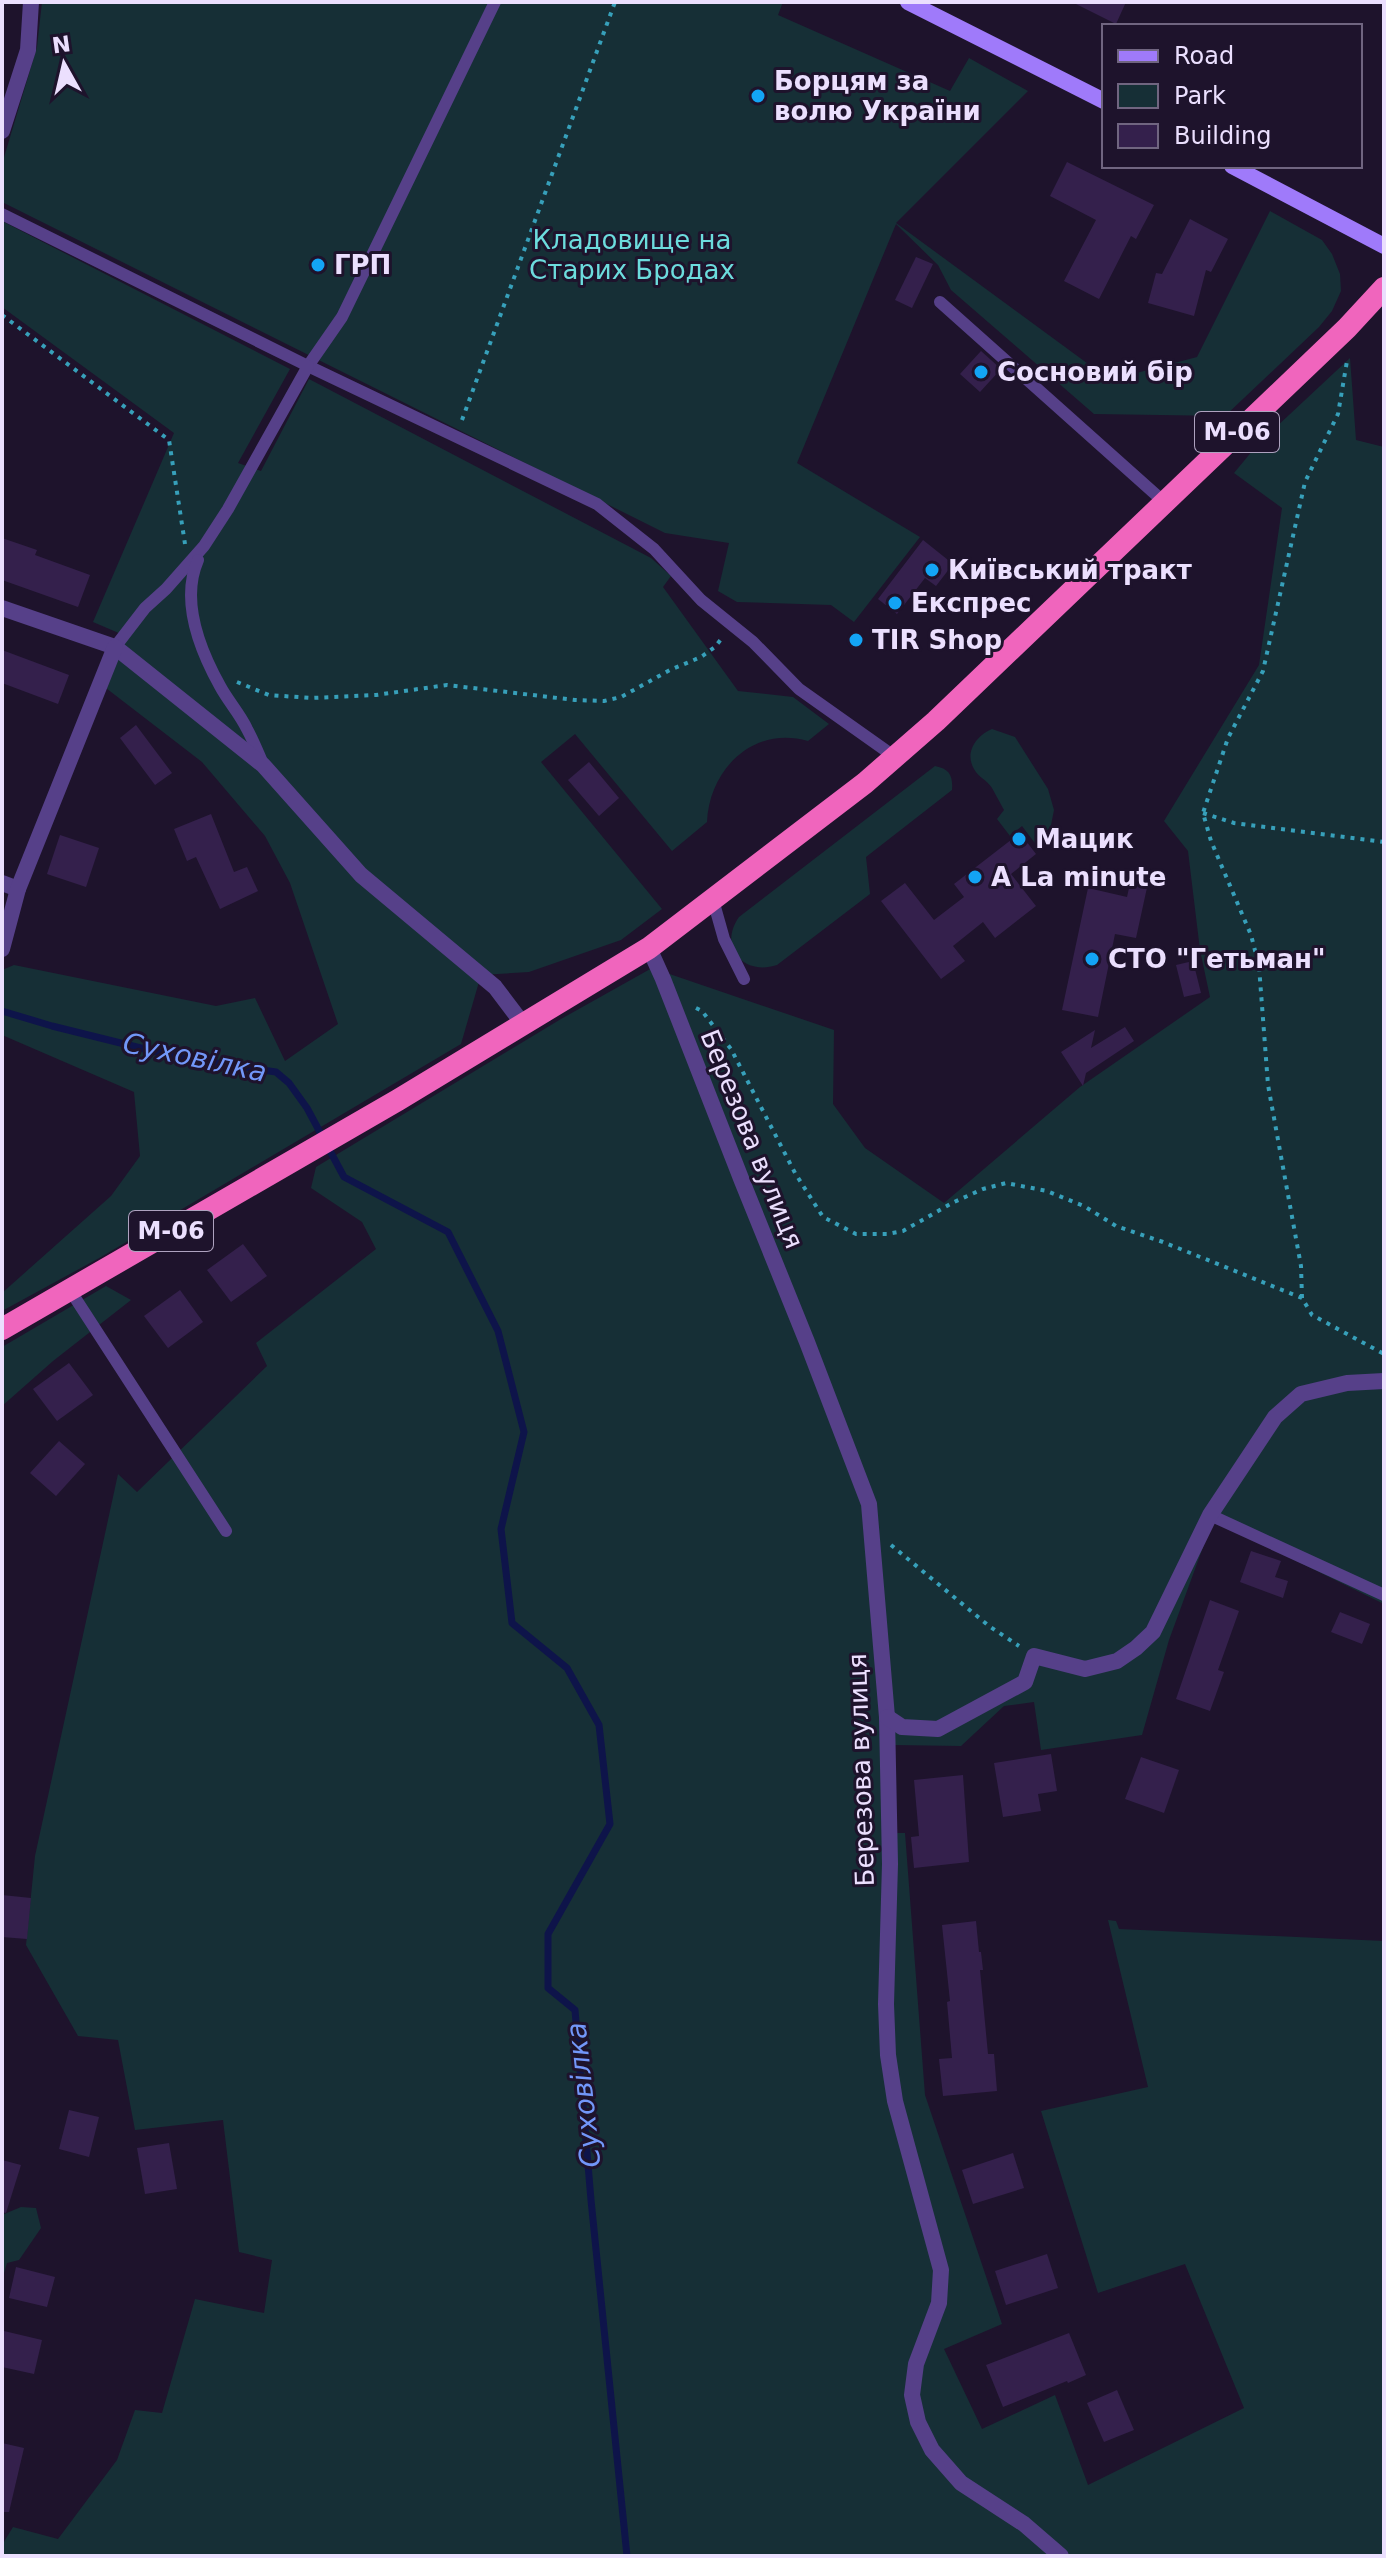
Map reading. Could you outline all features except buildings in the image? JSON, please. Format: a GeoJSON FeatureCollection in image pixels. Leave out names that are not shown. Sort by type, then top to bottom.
{"type":"FeatureCollection","features":[{"type":"Feature","properties":{"kind":"highway","name":"М-06"},"geometry":{"type":"LineString","coordinates":[[2,1329],[398,1100],[649,948],[713,900],[895,757],[958,700],[1347,328],[1384,288]]}},
{"type":"Feature","properties":{"kind":"main road"},"geometry":{"type":"LineString","coordinates":[[908,2],[1102,100]]}},
{"type":"Feature","properties":{"kind":"main road"},"geometry":{"type":"LineString","coordinates":[[1236,168],[1384,246]]}},
{"type":"Feature","properties":{"kind":"street"},"geometry":{"type":"LineString","coordinates":[[2,131],[28,50],[31,2]]}},
{"type":"Feature","properties":{"kind":"street"},"geometry":{"type":"LineString","coordinates":[[2,608],[115,647],[263,765],[361,875],[495,987],[523,1024]]}},
{"type":"Feature","properties":{"kind":"street"},"geometry":{"type":"LineString","coordinates":[[2,949],[10,886],[115,647]]}},
{"type":"Feature","properties":{"kind":"street","name":"Березова вулиця"},"geometry":{"type":"LineString","coordinates":[[649,948],[869,1504],[887,1717],[890,1864],[886,2004],[888,2055],[895,2101],[941,2270],[939,2303],[916,2364],[912,2395],[918,2422],[932,2450],[961,2483],[1024,2524],[1061,2556]]}},
{"type":"Feature","properties":{"kind":"street"},"geometry":{"type":"LineString","coordinates":[[887,1717],[902,1727],[938,1729],[1025,1682],[1034,1656],[1085,1669],[1117,1661],[1153,1632],[1210,1515],[1275,1417],[1301,1394],[1347,1383],[1384,1381]]}},
{"type":"Feature","properties":{"kind":"lane"},"geometry":{"type":"LineString","coordinates":[[115,647],[145,608],[204,546],[308,366],[342,317],[495,2]]}},
{"type":"Feature","properties":{"kind":"lane"},"geometry":{"type":"LineString","coordinates":[[2,214],[308,366],[597,504],[654,549],[701,600],[753,642],[799,689],[895,757]]}},
{"type":"Feature","properties":{"kind":"lane"},"geometry":{"type":"LineString","coordinates":[[940,302],[1163,501]]}},
{"type":"Feature","properties":{"kind":"lane"},"geometry":{"type":"LineString","coordinates":[[204,546],[191,575],[191,601],[198,637],[220,686],[246,727],[263,765]]}},
{"type":"Feature","properties":{"kind":"lane"},"geometry":{"type":"LineString","coordinates":[[713,900],[724,939],[744,979]]}},
{"type":"Feature","properties":{"kind":"lane"},"geometry":{"type":"LineString","coordinates":[[70,1290],[226,1531]]}},
{"type":"Feature","properties":{"kind":"lane"},"geometry":{"type":"LineString","coordinates":[[1210,1515],[1384,1595]]}},
{"type":"Feature","properties":{"kind":"path"},"geometry":{"type":"LineString","coordinates":[[458,429],[615,2]]}},
{"type":"Feature","properties":{"kind":"path"},"geometry":{"type":"LineString","coordinates":[[2,315],[169,440],[188,565]]}},
{"type":"Feature","properties":{"kind":"path"},"geometry":{"type":"LineString","coordinates":[[1347,361],[1338,414],[1305,482],[1263,671],[1228,738],[1203,813],[1211,841],[1251,935],[1259,966],[1268,1085],[1301,1266],[1302,1298],[1312,1315],[1384,1354]]}},
{"type":"Feature","properties":{"kind":"path"},"geometry":{"type":"LineString","coordinates":[[209,663],[220,674],[269,695],[311,698],[376,695],[447,685],[604,701],[621,697],[701,657],[722,638],[725,619]]}},
{"type":"Feature","properties":{"kind":"path"},"geometry":{"type":"LineString","coordinates":[[1203,813],[1234,823],[1384,842]]}},
{"type":"Feature","properties":{"kind":"path"},"geometry":{"type":"LineString","coordinates":[[669,995],[702,1011],[731,1049],[795,1173],[823,1217],[856,1234],[903,1231],[954,1202],[1006,1183],[1047,1191],[1084,1206],[1116,1226],[1177,1247],[1302,1298]]}},
{"type":"Feature","properties":{"kind":"path"},"geometry":{"type":"LineString","coordinates":[[871,1528],[989,1626],[1034,1656]]}},
{"type":"Feature","properties":{"kind":"green space","name":"Кладовище на Старих Бродах"},"geometry":{"type":"Polygon","coordinates":[[[42,2],[783,2],[778,15],[950,91],[969,58],[1028,91],[896,223],[1110,380],[1197,357],[1270,211],[1322,240],[1340,274],[1341,291],[1332,311],[1319,327],[1225,416],[1094,414],[951,290],[938,265],[896,224],[797,463],[920,537],[854,622],[831,605],[737,602],[718,591],[729,543],[665,533],[2,202],[2,164],[37,47],[42,2]]]}},
{"type":"Feature","properties":{"kind":"green space"},"geometry":{"type":"Polygon","coordinates":[[[2,221],[290,369],[238,463],[261,471],[309,379],[651,558],[671,576],[663,587],[738,691],[793,697],[829,724],[808,741],[788,738],[769,740],[752,746],[738,756],[725,769],[716,785],[707,822],[672,851],[575,734],[541,762],[662,909],[621,940],[529,972],[481,975],[461,1044],[101,1257],[2,1311],[2,1293],[111,1196],[140,1156],[134,1092],[2,1035],[2,970],[14,965],[216,1006],[255,998],[285,1061],[338,1024],[290,883],[265,836],[202,762],[102,685],[128,637],[93,622],[174,433],[2,307],[2,221]]]}},
{"type":"Feature","properties":{"kind":"green space"},"geometry":{"type":"Polygon","coordinates":[[[1350,358],[1356,440],[1384,447],[1384,1604],[1213,1520],[1169,1640],[1142,1735],[1041,1750],[1034,1702],[1004,1706],[961,1746],[893,1745],[896,1833],[905,1833],[925,2095],[1002,2324],[944,2349],[982,2429],[1055,2395],[1088,2485],[1244,2408],[1185,2264],[1098,2293],[1041,2111],[1148,2087],[1108,1920],[1116,1921],[1119,1929],[1384,1941],[1384,2556],[2,2556],[2,2545],[13,2527],[58,2539],[117,2460],[135,2410],[162,2413],[195,2299],[264,2313],[272,2260],[239,2252],[223,2120],[135,2130],[118,2040],[78,2036],[26,1945],[35,1856],[118,1474],[137,1492],[267,1366],[256,1343],[376,1249],[362,1222],[311,1188],[316,1167],[561,1019],[652,968],[834,1030],[833,1104],[865,1148],[944,1203],[1080,1087],[1210,997],[1200,950],[1188,851],[1164,821],[1259,665],[1282,508],[1234,473],[1258,444],[1350,358]]]}},
{"type":"Feature","properties":{"kind":"green space"},"geometry":{"type":"Polygon","coordinates":[[[992,729],[1015,737],[1048,789],[1054,810],[1051,825],[1037,846],[1022,826],[1010,836],[997,819],[1004,810],[992,788],[971,763],[974,745],[981,735],[992,729]]]}},
{"type":"Feature","properties":{"kind":"green space"},"geometry":{"type":"Polygon","coordinates":[[[935,766],[950,774],[952,790],[866,857],[870,894],[777,965],[754,966],[744,963],[737,956],[731,939],[739,917],[935,766]]]}},
{"type":"Feature","properties":{"kind":"green space"},"geometry":{"type":"Polygon","coordinates":[[[106,1286],[131,1300],[2,1406],[2,1347],[106,1286]]]}},
{"type":"Feature","properties":{"kind":"green space"},"geometry":{"type":"Polygon","coordinates":[[[21,2207],[36,2208],[41,2228],[19,2260],[7,2263],[2,2280],[2,2215],[21,2207]]]}},
{"type":"Feature","properties":{"kind":"waterway","name":"Суховілка"},"geometry":{"type":"LineString","coordinates":[[2,1011],[177,1057],[276,1072],[289,1083],[307,1108],[344,1177],[448,1232],[498,1331],[524,1432],[501,1529],[512,1623],[567,1668],[599,1725],[610,1824],[548,1934],[548,1988],[575,2010],[627,2556]]}},
{"type":"Feature","properties":{"kind":"place","name":"Борцям за волю України"},"geometry":{"type":"Point","coordinates":[758,96]}},
{"type":"Feature","properties":{"kind":"place","name":"ГРП"},"geometry":{"type":"Point","coordinates":[318,265]}},
{"type":"Feature","properties":{"kind":"place","name":"Сосновий бір"},"geometry":{"type":"Point","coordinates":[981,372]}},
{"type":"Feature","properties":{"kind":"place","name":"Київський тракт"},"geometry":{"type":"Point","coordinates":[932,570]}},
{"type":"Feature","properties":{"kind":"place","name":"Експрес"},"geometry":{"type":"Point","coordinates":[895,603]}},
{"type":"Feature","properties":{"kind":"place","name":"TIR Shop"},"geometry":{"type":"Point","coordinates":[856,640]}},
{"type":"Feature","properties":{"kind":"place","name":"Мацик"},"geometry":{"type":"Point","coordinates":[1019,839]}},
{"type":"Feature","properties":{"kind":"place","name":"A La minute"},"geometry":{"type":"Point","coordinates":[975,877]}},
{"type":"Feature","properties":{"kind":"place","name":"СТО \"Гетьман\""},"geometry":{"type":"Point","coordinates":[1092,959]}}]}
